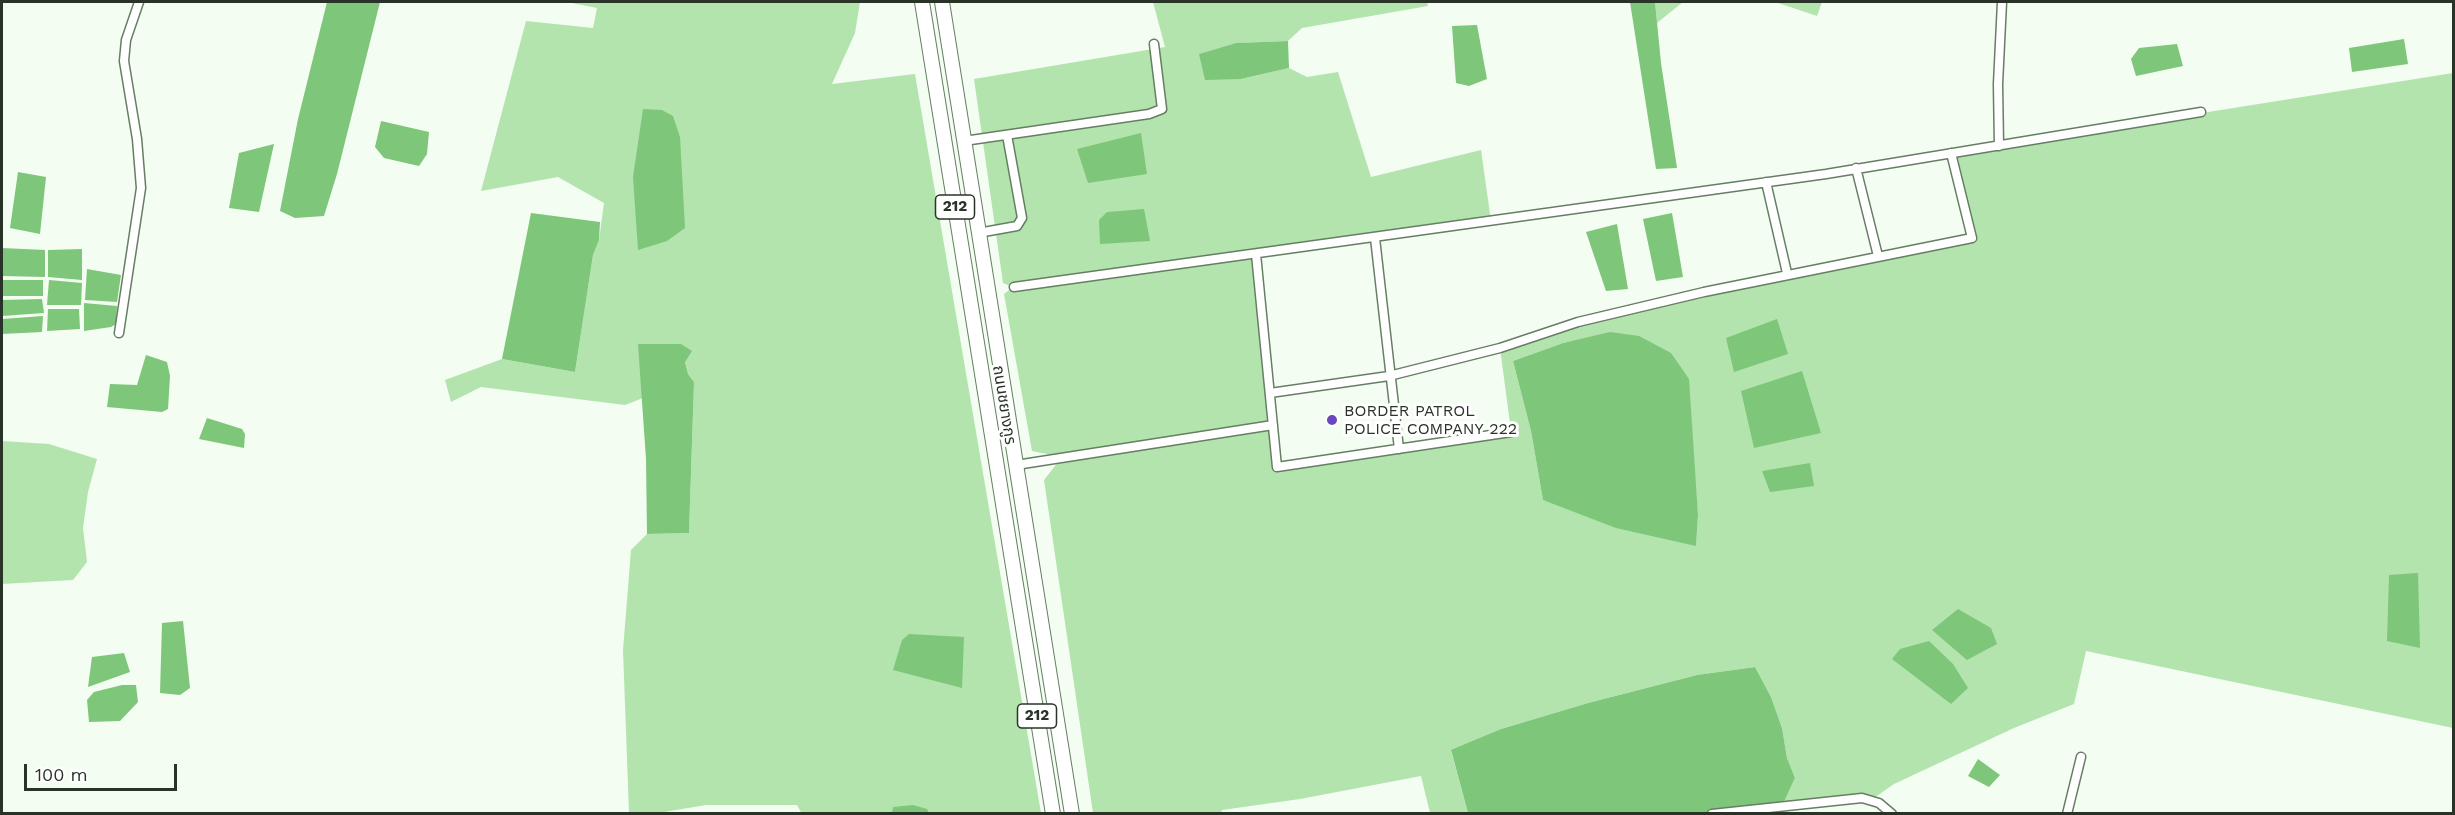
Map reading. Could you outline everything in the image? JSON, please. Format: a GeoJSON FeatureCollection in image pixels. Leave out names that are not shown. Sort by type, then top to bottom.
{"type":"FeatureCollection","features":[{"type":"Feature","properties":{"kind":"highway","name":"ถนนชยางกูร"},"geometry":{"type":"LineString","coordinates":[[922,2],[1053,813]]}},
{"type":"Feature","properties":{"kind":"highway","name":"ถนนชยางกูร"},"geometry":{"type":"LineString","coordinates":[[942,2],[1072,813]]}},
{"type":"Feature","properties":{"kind":"highway"},"geometry":{"type":"LineString","coordinates":[[988,413],[1007,410]]}},
{"type":"Feature","properties":{"kind":"street"},"geometry":{"type":"LineString","coordinates":[[119,333],[141,188],[137,139],[124,61],[126,40],[139,2]]}},
{"type":"Feature","properties":{"kind":"street"},"geometry":{"type":"LineString","coordinates":[[1999,146],[1998,84],[2002,2]]}},
{"type":"Feature","properties":{"kind":"street"},"geometry":{"type":"LineString","coordinates":[[964,141],[1149,114],[1162,109],[1154,44]]}},
{"type":"Feature","properties":{"kind":"street"},"geometry":{"type":"LineString","coordinates":[[1014,287],[1766,182],[2201,112]]}},
{"type":"Feature","properties":{"kind":"street"},"geometry":{"type":"LineString","coordinates":[[978,232],[1017,226],[1022,218],[1007,135]]}},
{"type":"Feature","properties":{"kind":"street"},"geometry":{"type":"LineString","coordinates":[[1270,393],[1389,376],[1500,348],[1578,322],[1787,273],[1972,238],[1951,153]]}},
{"type":"Feature","properties":{"kind":"street"},"geometry":{"type":"LineString","coordinates":[[1856,168],[1878,256]]}},
{"type":"Feature","properties":{"kind":"street"},"geometry":{"type":"LineString","coordinates":[[1766,182],[1787,273]]}},
{"type":"Feature","properties":{"kind":"street"},"geometry":{"type":"LineString","coordinates":[[1375,238],[1399,449]]}},
{"type":"Feature","properties":{"kind":"street"},"geometry":{"type":"LineString","coordinates":[[1256,254],[1277,467],[1511,432]]}},
{"type":"Feature","properties":{"kind":"street"},"geometry":{"type":"LineString","coordinates":[[1016,465],[1273,425]]}},
{"type":"Feature","properties":{"kind":"street"},"geometry":{"type":"LineString","coordinates":[[2067,813],[2081,757]]}},
{"type":"Feature","properties":{"kind":"street"},"geometry":{"type":"LineString","coordinates":[[1712,813],[1856,798],[1872,800],[1892,813]]}},
{"type":"Feature","properties":{"kind":"shaded area"},"geometry":{"type":"Polygon","coordinates":[[[327,2],[380,2],[337,174],[324,216],[295,218],[280,211],[298,119],[327,2]]]}},
{"type":"Feature","properties":{"kind":"shaded area"},"geometry":{"type":"Polygon","coordinates":[[[567,2],[860,2],[855,33],[832,84],[915,74],[1041,813],[802,814],[797,805],[706,805],[658,813],[629,813],[623,650],[631,550],[647,534],[689,533],[694,382],[688,374],[685,362],[639,344],[643,398],[625,405],[481,387],[451,402],[445,380],[502,359],[575,372],[593,255],[599,240],[604,203],[558,177],[481,191],[526,21],[593,28],[597,8],[567,2]]]}},
{"type":"Feature","properties":{"kind":"shaded area"},"geometry":{"type":"Polygon","coordinates":[[[1153,2],[1427,2],[1428,6],[1302,28],[1288,41],[1236,43],[1200,54],[1205,79],[1241,79],[1289,68],[1307,77],[1338,72],[1371,177],[1481,150],[1491,221],[1256,254],[1277,466],[1511,431],[1500,348],[1578,322],[1972,238],[1951,153],[2453,73],[2453,728],[2086,651],[2074,704],[2014,728],[1894,784],[1871,800],[1782,806],[1795,778],[1787,758],[1782,728],[1771,697],[1755,667],[1697,675],[1588,703],[1501,729],[1451,751],[1468,813],[1430,813],[1421,776],[1300,799],[1222,810],[1221,813],[1093,813],[1044,480],[1062,457],[1032,451],[1004,294],[1013,287],[1003,283],[974,79],[1165,47],[1153,2]],[[1610,333],[1563,343],[1513,361],[1531,431],[1543,500],[1696,545],[1698,515],[1693,453],[1610,333]]]}},
{"type":"Feature","properties":{"kind":"shaded area"},"geometry":{"type":"Polygon","coordinates":[[[1630,2],[1655,2],[1661,63],[1677,168],[1656,169],[1630,2]]]}},
{"type":"Feature","properties":{"kind":"shaded area"},"geometry":{"type":"Polygon","coordinates":[[[1655,2],[1683,2],[1657,23],[1655,2]]]}},
{"type":"Feature","properties":{"kind":"shaded area"},"geometry":{"type":"Polygon","coordinates":[[[1775,2],[1822,2],[1817,16],[1775,2]]]}},
{"type":"Feature","properties":{"kind":"shaded area"},"geometry":{"type":"Polygon","coordinates":[[[1477,25],[1487,79],[1469,86],[1456,83],[1452,26],[1477,25]]]}},
{"type":"Feature","properties":{"kind":"shaded area"},"geometry":{"type":"Polygon","coordinates":[[[2404,39],[2408,64],[2352,72],[2349,48],[2404,39]]]}},
{"type":"Feature","properties":{"kind":"shaded area"},"geometry":{"type":"Polygon","coordinates":[[[1288,41],[1289,68],[1241,79],[1205,80],[1199,54],[1236,43],[1288,41]]]}},
{"type":"Feature","properties":{"kind":"shaded area"},"geometry":{"type":"Polygon","coordinates":[[[2177,44],[2183,66],[2136,76],[2131,59],[2139,48],[2177,44]]]}},
{"type":"Feature","properties":{"kind":"shaded area"},"geometry":{"type":"Polygon","coordinates":[[[643,109],[662,110],[673,116],[680,137],[685,228],[667,241],[638,250],[633,177],[643,109]]]}},
{"type":"Feature","properties":{"kind":"shaded area"},"geometry":{"type":"Polygon","coordinates":[[[381,121],[429,132],[427,154],[419,166],[384,158],[375,147],[381,121]]]}},
{"type":"Feature","properties":{"kind":"shaded area"},"geometry":{"type":"Polygon","coordinates":[[[1141,133],[1147,174],[1088,183],[1077,149],[1141,133]]]}},
{"type":"Feature","properties":{"kind":"shaded area"},"geometry":{"type":"Polygon","coordinates":[[[274,144],[259,212],[229,208],[239,153],[274,144]]]}},
{"type":"Feature","properties":{"kind":"shaded area"},"geometry":{"type":"Polygon","coordinates":[[[18,172],[46,177],[40,234],[10,228],[18,172]]]}},
{"type":"Feature","properties":{"kind":"shaded area"},"geometry":{"type":"Polygon","coordinates":[[[1144,209],[1150,241],[1100,244],[1099,220],[1107,212],[1144,209]]]}},
{"type":"Feature","properties":{"kind":"shaded area"},"geometry":{"type":"Polygon","coordinates":[[[531,213],[600,222],[599,240],[593,255],[575,372],[502,359],[531,213]]]}},
{"type":"Feature","properties":{"kind":"shaded area"},"geometry":{"type":"Polygon","coordinates":[[[1672,213],[1683,277],[1656,281],[1643,219],[1672,213]]]}},
{"type":"Feature","properties":{"kind":"shaded area"},"geometry":{"type":"Polygon","coordinates":[[[1617,224],[1628,289],[1606,291],[1586,232],[1617,224]]]}},
{"type":"Feature","properties":{"kind":"shaded area"},"geometry":{"type":"Polygon","coordinates":[[[2,248],[45,250],[45,277],[2,276],[2,248]]]}},
{"type":"Feature","properties":{"kind":"shaded area"},"geometry":{"type":"Polygon","coordinates":[[[82,249],[82,280],[48,277],[48,250],[82,249]]]}},
{"type":"Feature","properties":{"kind":"shaded area"},"geometry":{"type":"Polygon","coordinates":[[[87,269],[121,275],[117,302],[85,300],[87,269]]]}},
{"type":"Feature","properties":{"kind":"shaded area"},"geometry":{"type":"Polygon","coordinates":[[[2,280],[43,280],[43,296],[2,296],[2,280]]]}},
{"type":"Feature","properties":{"kind":"shaded area"},"geometry":{"type":"Polygon","coordinates":[[[49,280],[82,283],[81,305],[47,305],[49,280]]]}},
{"type":"Feature","properties":{"kind":"shaded area"},"geometry":{"type":"Polygon","coordinates":[[[42,299],[44,313],[2,316],[2,300],[42,299]]]}},
{"type":"Feature","properties":{"kind":"shaded area"},"geometry":{"type":"Polygon","coordinates":[[[84,303],[117,306],[116,324],[111,327],[84,331],[84,303]]]}},
{"type":"Feature","properties":{"kind":"shaded area"},"geometry":{"type":"Polygon","coordinates":[[[48,309],[79,309],[80,329],[47,331],[48,309]]]}},
{"type":"Feature","properties":{"kind":"shaded area"},"geometry":{"type":"Polygon","coordinates":[[[43,316],[42,332],[2,334],[2,319],[43,316]]]}},
{"type":"Feature","properties":{"kind":"shaded area"},"geometry":{"type":"Polygon","coordinates":[[[1777,319],[1788,354],[1734,372],[1726,338],[1777,319]]]}},
{"type":"Feature","properties":{"kind":"shaded area"},"geometry":{"type":"Polygon","coordinates":[[[1610,332],[1639,336],[1671,353],[1689,379],[1698,515],[1696,546],[1616,528],[1543,500],[1531,431],[1513,361],[1563,343],[1610,332]]]}},
{"type":"Feature","properties":{"kind":"shaded area"},"geometry":{"type":"Polygon","coordinates":[[[638,344],[681,344],[692,351],[685,362],[688,374],[694,382],[689,533],[647,534],[646,459],[638,344]]]}},
{"type":"Feature","properties":{"kind":"shaded area"},"geometry":{"type":"Polygon","coordinates":[[[146,355],[167,362],[170,376],[168,409],[162,412],[107,407],[110,384],[137,385],[146,355]]]}},
{"type":"Feature","properties":{"kind":"shaded area"},"geometry":{"type":"Polygon","coordinates":[[[1802,371],[1821,433],[1754,448],[1741,391],[1802,371]]]}},
{"type":"Feature","properties":{"kind":"shaded area"},"geometry":{"type":"Polygon","coordinates":[[[207,418],[242,429],[245,434],[244,448],[199,439],[207,418]]]}},
{"type":"Feature","properties":{"kind":"shaded area"},"geometry":{"type":"Polygon","coordinates":[[[2,441],[49,444],[97,459],[88,492],[83,528],[87,562],[73,580],[2,584],[2,441]]]}},
{"type":"Feature","properties":{"kind":"shaded area"},"geometry":{"type":"Polygon","coordinates":[[[1810,463],[1814,486],[1770,492],[1762,471],[1810,463]]]}},
{"type":"Feature","properties":{"kind":"shaded area"},"geometry":{"type":"Polygon","coordinates":[[[2418,573],[2420,648],[2387,641],[2389,575],[2418,573]]]}},
{"type":"Feature","properties":{"kind":"shaded area"},"geometry":{"type":"Polygon","coordinates":[[[1958,609],[1991,628],[1997,644],[1967,660],[1932,630],[1958,609]]]}},
{"type":"Feature","properties":{"kind":"shaded area"},"geometry":{"type":"Polygon","coordinates":[[[183,621],[190,688],[180,695],[160,693],[162,623],[183,621]]]}},
{"type":"Feature","properties":{"kind":"shaded area"},"geometry":{"type":"Polygon","coordinates":[[[909,634],[964,637],[962,688],[893,670],[902,640],[909,634]]]}},
{"type":"Feature","properties":{"kind":"shaded area"},"geometry":{"type":"Polygon","coordinates":[[[1929,641],[1953,664],[1968,688],[1951,704],[1892,659],[1900,649],[1929,641]]]}},
{"type":"Feature","properties":{"kind":"shaded area"},"geometry":{"type":"Polygon","coordinates":[[[124,653],[130,672],[88,687],[92,657],[124,653]]]}},
{"type":"Feature","properties":{"kind":"shaded area"},"geometry":{"type":"Polygon","coordinates":[[[1755,667],[1771,697],[1782,728],[1787,758],[1795,778],[1782,806],[1712,814],[1468,813],[1451,750],[1501,729],[1588,703],[1697,675],[1755,667]]]}},
{"type":"Feature","properties":{"kind":"shaded area"},"geometry":{"type":"Polygon","coordinates":[[[122,685],[136,685],[138,702],[120,721],[89,722],[87,700],[94,692],[122,685]]]}},
{"type":"Feature","properties":{"kind":"shaded area"},"geometry":{"type":"Polygon","coordinates":[[[1978,759],[2000,775],[1989,787],[1968,776],[1978,759]]]}},
{"type":"Feature","properties":{"kind":"shaded area"},"geometry":{"type":"Polygon","coordinates":[[[913,805],[927,809],[929,813],[892,813],[893,807],[913,805]]]}},
{"type":"Feature","properties":{"kind":"place","name":"BORDER PATROL POLICE COMPANY 222"},"geometry":{"type":"Point","coordinates":[1332,420]}}]}
